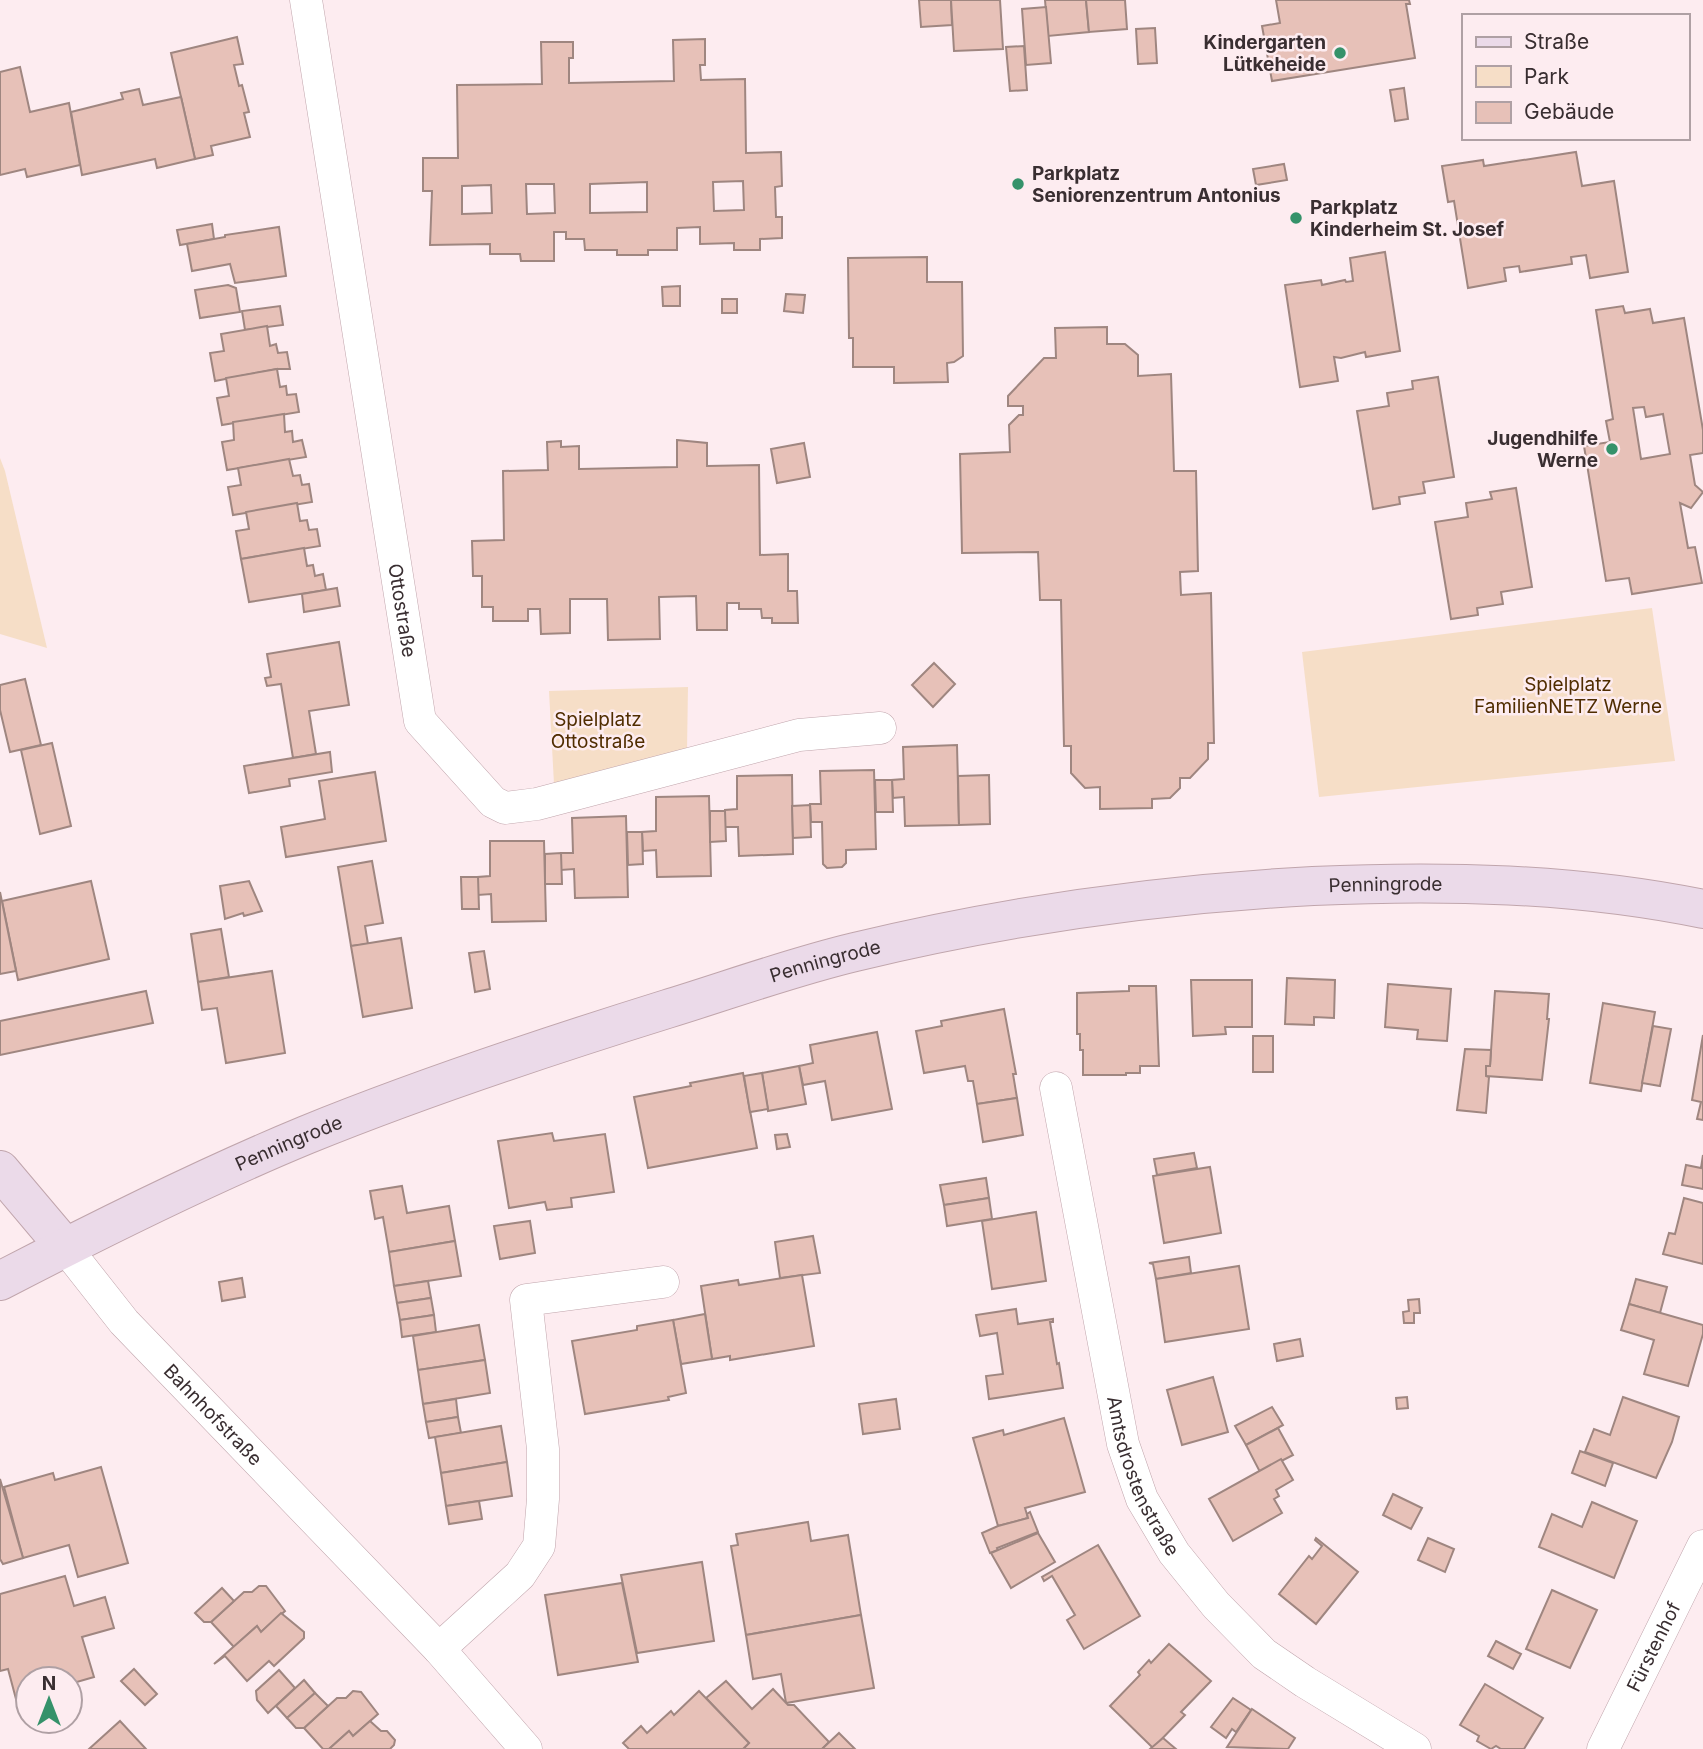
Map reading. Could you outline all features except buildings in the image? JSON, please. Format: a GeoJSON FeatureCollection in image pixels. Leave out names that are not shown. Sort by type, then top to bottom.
{"type":"FeatureCollection","features":[{"type":"Feature","properties":{"kind":"main road","name":"Penningrode"},"geometry":{"type":"LineString","coordinates":[[0,1280],[173,1195],[304,1136],[546,1046],[850,953],[940,933],[1166,898],[1362,884],[1518,884],[1670,902],[1703,909]]}},
{"type":"Feature","properties":{"kind":"main road","name":"Bahnhofstraße"},"geometry":{"type":"LineString","coordinates":[[0,1170],[65,1247]]}},
{"type":"Feature","properties":{"kind":"street","name":"Ottostraße"},"geometry":{"type":"LineString","coordinates":[[306,0],[420,721],[493,803],[505,808],[537,804],[799,735],[880,728]]}},
{"type":"Feature","properties":{"kind":"street","name":"Amtsdrostenstraße"},"geometry":{"type":"LineString","coordinates":[[1056,1088],[1123,1444],[1142,1499],[1174,1553],[1216,1605],[1264,1654],[1415,1749]]}},
{"type":"Feature","properties":{"kind":"street","name":"Bahnhofstraße"},"geometry":{"type":"LineString","coordinates":[[65,1247],[124,1322],[439,1649],[521,1747]]}},
{"type":"Feature","properties":{"kind":"street"},"geometry":{"type":"LineString","coordinates":[[439,1649],[520,1575],[539,1546],[543,1449],[526,1300],[663,1282]]}},
{"type":"Feature","properties":{"kind":"street","name":"Fürstenhof"},"geometry":{"type":"LineString","coordinates":[[1603,1749],[1703,1546]]}},
{"type":"Feature","properties":{"kind":"green space"},"geometry":{"type":"Polygon","coordinates":[[[0,458],[5,471],[47,648],[0,634],[0,458]]]}},
{"type":"Feature","properties":{"kind":"green space","name":"Spielplatz FamilienNETZ Werne"},"geometry":{"type":"Polygon","coordinates":[[[1652,608],[1675,761],[1319,797],[1302,652],[1652,608]]]}},
{"type":"Feature","properties":{"kind":"green space","name":"Spielplatz Ottostraße"},"geometry":{"type":"Polygon","coordinates":[[[688,687],[687,750],[554,784],[549,691],[688,687]]]}},
{"type":"Feature","properties":{"kind":"place","name":"Kindergarten Lütkeheide"},"geometry":{"type":"Point","coordinates":[1340,53]}},
{"type":"Feature","properties":{"kind":"place","name":"Parkplatz Seniorenzentrum Antonius"},"geometry":{"type":"Point","coordinates":[1018,184]}},
{"type":"Feature","properties":{"kind":"place","name":"Parkplatz Kinderheim St. Josef"},"geometry":{"type":"Point","coordinates":[1296,218]}},
{"type":"Feature","properties":{"kind":"place","name":"Jugendhilfe Werne"},"geometry":{"type":"Point","coordinates":[1612,449]}}]}
